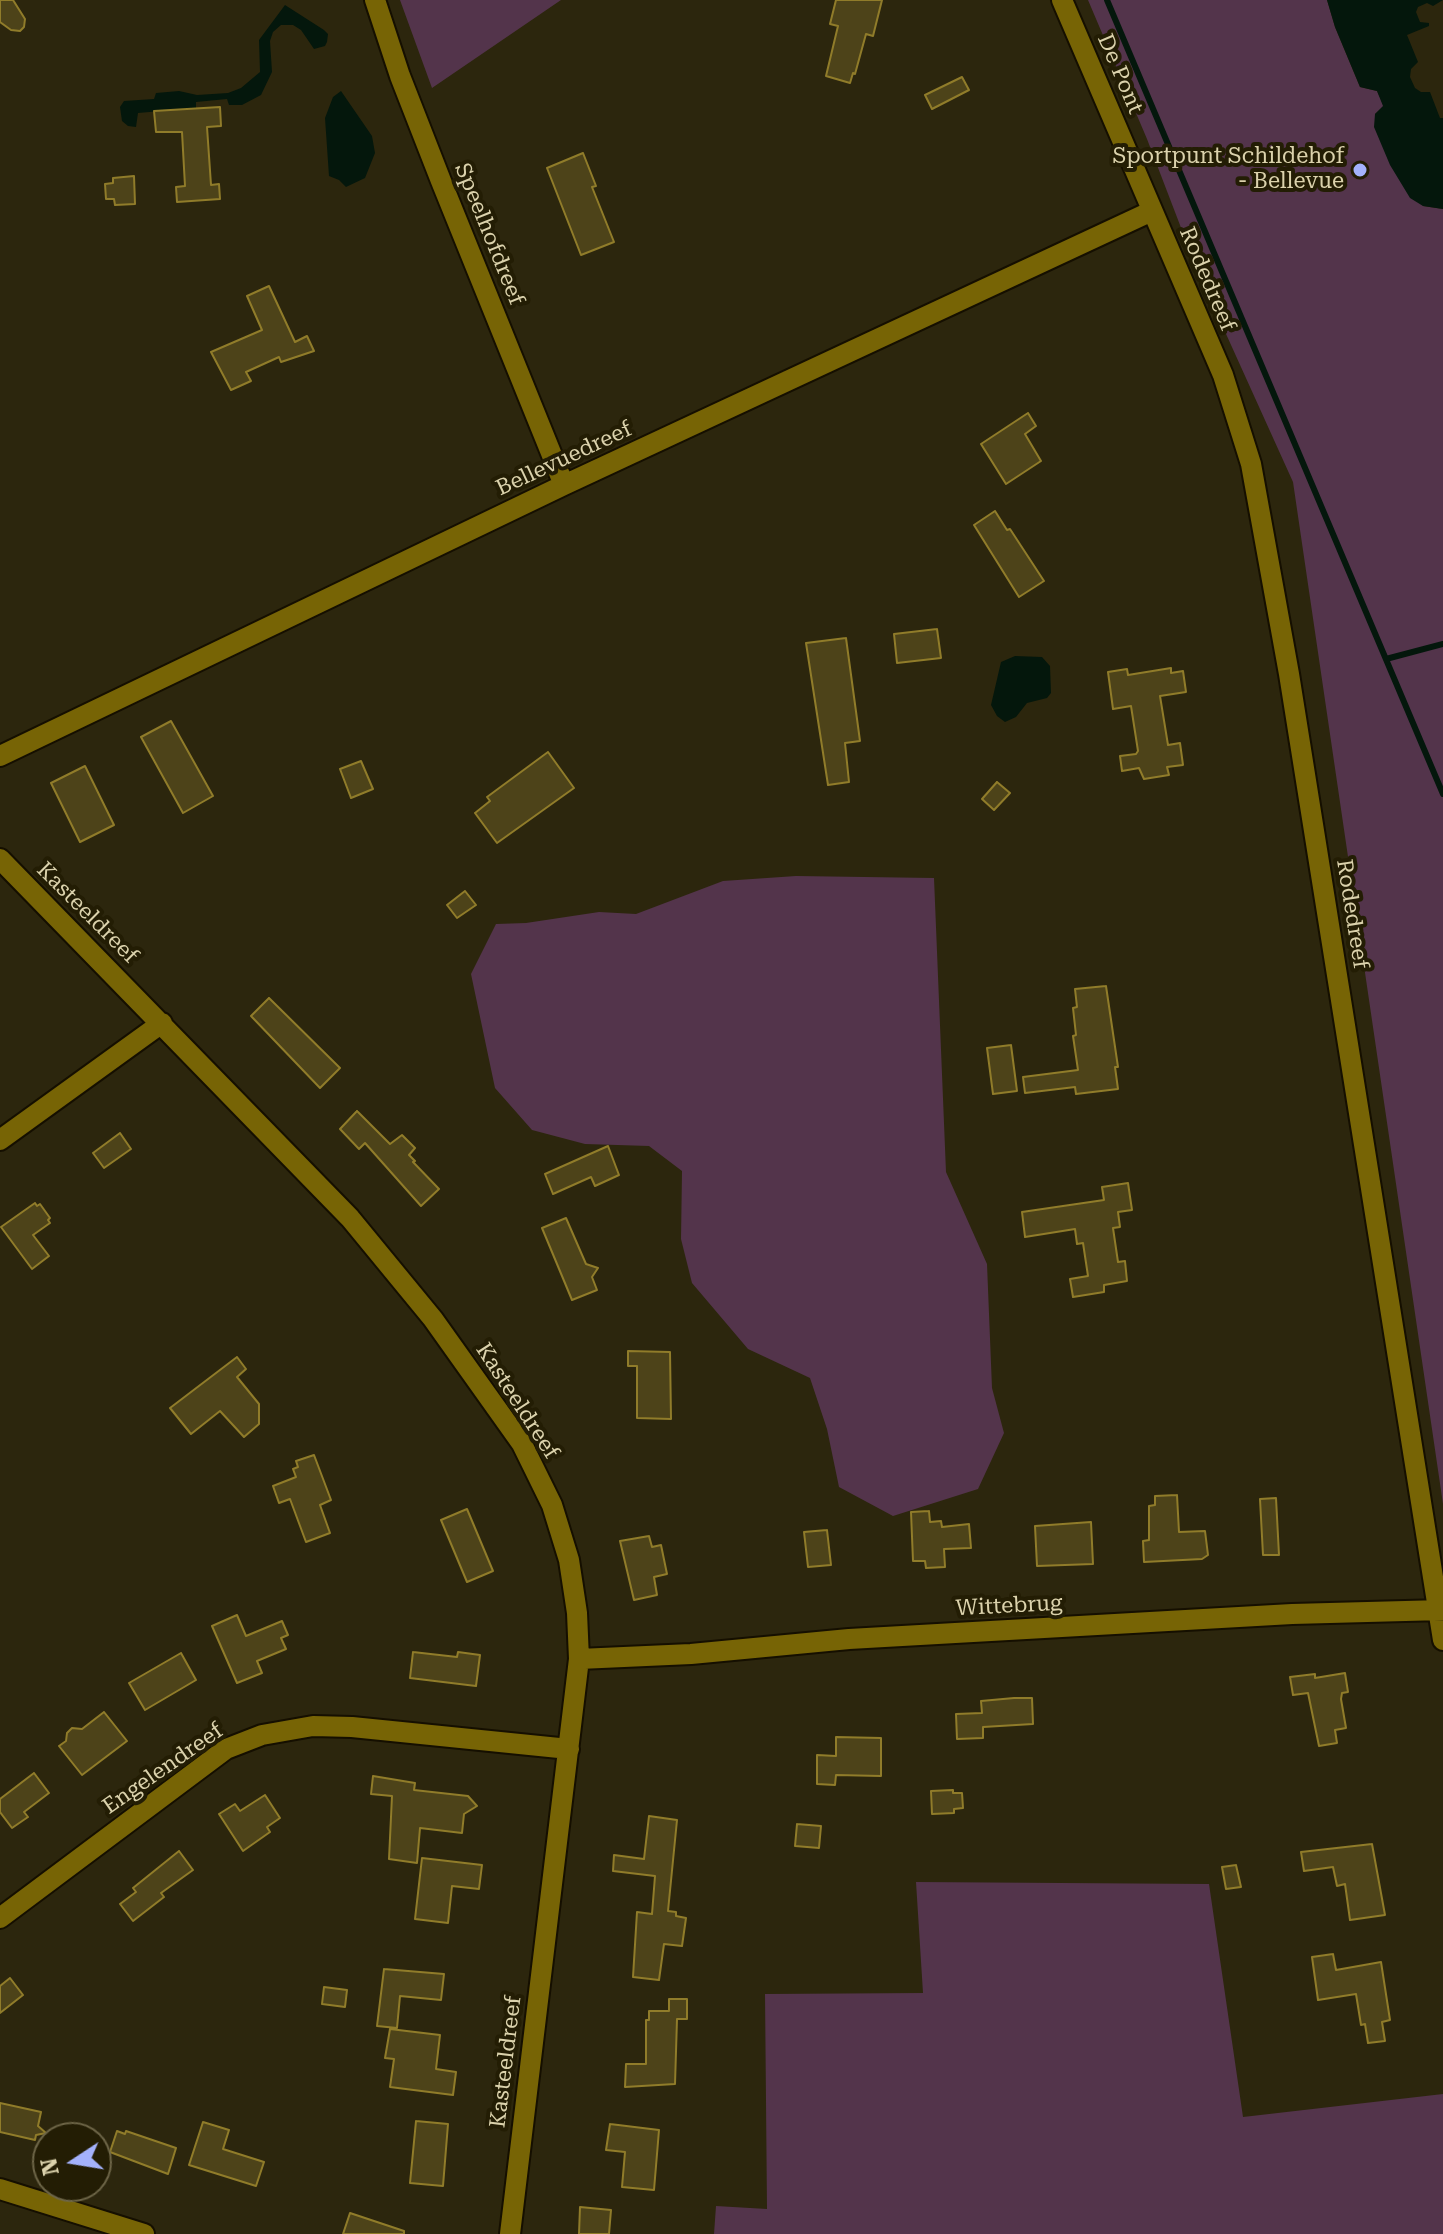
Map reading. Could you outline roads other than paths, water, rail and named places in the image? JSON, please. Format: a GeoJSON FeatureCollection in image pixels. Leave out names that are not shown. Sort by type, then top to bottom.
{"type":"FeatureCollection","features":[{"type":"Feature","properties":{"kind":"street","name":"Speelhofdreef"},"geometry":{"type":"LineString","coordinates":[[375,0],[400,76],[564,485]]}},
{"type":"Feature","properties":{"kind":"street","name":"De Pont"},"geometry":{"type":"LineString","coordinates":[[1062,0],[1152,211]]}},
{"type":"Feature","properties":{"kind":"street","name":"Bellevuedreef"},"geometry":{"type":"LineString","coordinates":[[0,756],[564,485],[1152,211]]}},
{"type":"Feature","properties":{"kind":"street","name":"Rodedreef"},"geometry":{"type":"LineString","coordinates":[[1152,211],[1223,375],[1251,464],[1289,674],[1443,1640]]}},
{"type":"Feature","properties":{"kind":"street","name":"Kasteeldreef"},"geometry":{"type":"LineString","coordinates":[[0,859],[350,1218],[433,1319],[522,1444],[552,1505],[569,1560],[577,1613],[579,1659],[510,2234]]}},
{"type":"Feature","properties":{"kind":"street"},"geometry":{"type":"LineString","coordinates":[[0,1140],[162,1023]]}},
{"type":"Feature","properties":{"kind":"street","name":"Wittebrug"},"geometry":{"type":"LineString","coordinates":[[579,1659],[691,1654],[849,1639],[1292,1614],[1440,1610]]}},
{"type":"Feature","properties":{"kind":"street","name":"Engelendreef"},"geometry":{"type":"LineString","coordinates":[[0,1918],[226,1749],[262,1735],[313,1726],[352,1727],[569,1749]]}},
{"type":"Feature","properties":{"kind":"street"},"geometry":{"type":"LineString","coordinates":[[0,2189],[144,2234]]}},
{"type":"Feature","properties":{"kind":"waterway"},"geometry":{"type":"LineString","coordinates":[[1107,0],[1443,794]]}},
{"type":"Feature","properties":{"kind":"waterway"},"geometry":{"type":"LineString","coordinates":[[1386,659],[1443,644]]}},
{"type":"Feature","properties":{"kind":"place","name":"Sportpunt Schildehof - Bellevue"},"geometry":{"type":"Point","coordinates":[1360,170]}}]}
